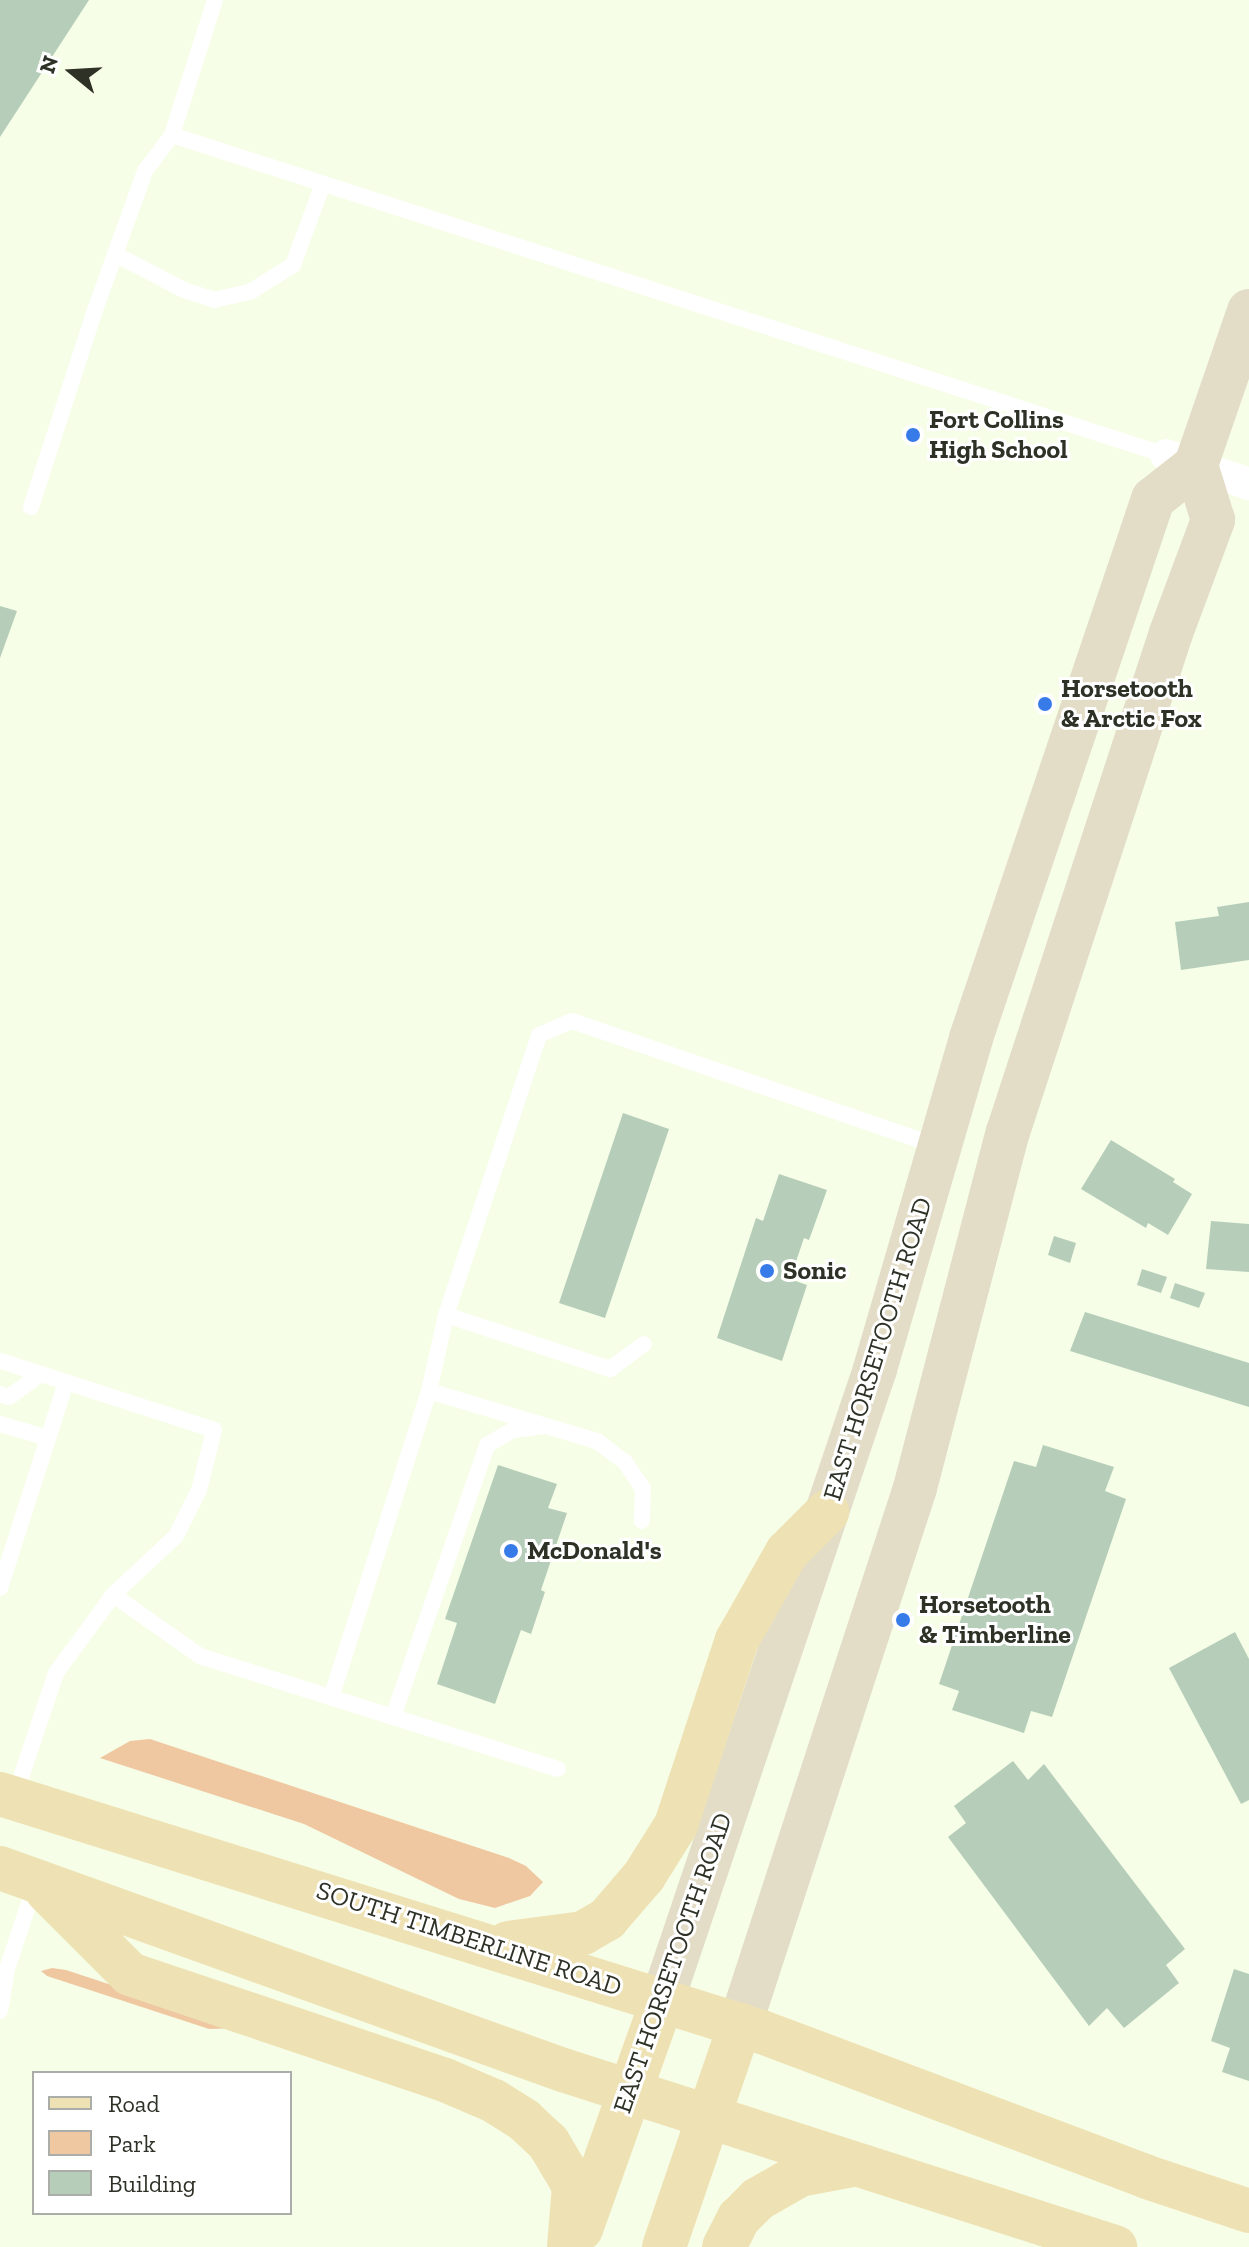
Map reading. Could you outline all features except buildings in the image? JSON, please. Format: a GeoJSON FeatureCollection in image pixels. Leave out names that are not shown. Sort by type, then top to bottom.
{"type":"FeatureCollection","features":[{"type":"Feature","properties":{"kind":"main road"},"geometry":{"type":"LineString","coordinates":[[664,2247],[740,2025],[915,1488],[1008,1132],[1171,633],[1213,520],[1181,460],[1249,311]]}},
{"type":"Feature","properties":{"kind":"main road","name":"EAST HORSETOOTH ROAD"},"geometry":{"type":"LineString","coordinates":[[572,2247],[662,2001],[875,1369],[971,1038],[1153,499],[1181,460]]}},
{"type":"Feature","properties":{"kind":"main road"},"geometry":{"type":"LineString","coordinates":[[491,1945],[583,1933],[607,1919],[644,1876],[676,1825],[737,1640],[787,1552],[827,1512]]}},
{"type":"Feature","properties":{"kind":"main road","name":"SOUTH TIMBERLINE ROAD"},"geometry":{"type":"LineString","coordinates":[[5,1798],[491,1945],[740,2025],[1147,2177],[1249,2211]]}},
{"type":"Feature","properties":{"kind":"main road"},"geometry":{"type":"LineString","coordinates":[[18,1874],[627,2091],[1115,2247]]}},
{"type":"Feature","properties":{"kind":"main road"},"geometry":{"type":"LineString","coordinates":[[18,1874],[130,1974],[445,2080],[494,2101],[524,2120],[548,2142],[574,2186],[572,2247]]}},
{"type":"Feature","properties":{"kind":"main road"},"geometry":{"type":"LineString","coordinates":[[724,2247],[739,2218],[758,2199],[800,2175],[855,2165]]}},
{"type":"Feature","properties":{"kind":"street"},"geometry":{"type":"LineString","coordinates":[[1181,460],[1249,484]]}},
{"type":"Feature","properties":{"kind":"lane"},"geometry":{"type":"LineString","coordinates":[[31,507],[148,162],[172,135],[215,0]]}},
{"type":"Feature","properties":{"kind":"lane"},"geometry":{"type":"LineString","coordinates":[[172,135],[1181,460]]}},
{"type":"Feature","properties":{"kind":"lane"},"geometry":{"type":"LineString","coordinates":[[115,254],[184,290],[214,300],[250,292],[293,265],[323,184]]}},
{"type":"Feature","properties":{"kind":"lane"},"geometry":{"type":"LineString","coordinates":[[331,1698],[429,1391],[446,1315],[539,1035],[572,1021],[940,1147]]}},
{"type":"Feature","properties":{"kind":"lane"},"geometry":{"type":"LineString","coordinates":[[446,1315],[610,1369],[644,1344]]}},
{"type":"Feature","properties":{"kind":"lane"},"geometry":{"type":"LineString","coordinates":[[1,1361],[214,1430],[199,1490],[176,1536],[113,1595],[56,1673],[5,1798]]}},
{"type":"Feature","properties":{"kind":"lane"},"geometry":{"type":"LineString","coordinates":[[0,1394],[9,1397],[41,1374]]}},
{"type":"Feature","properties":{"kind":"lane"},"geometry":{"type":"LineString","coordinates":[[0,1588],[66,1383]]}},
{"type":"Feature","properties":{"kind":"lane"},"geometry":{"type":"LineString","coordinates":[[429,1391],[597,1441],[625,1462],[643,1489],[642,1521]]}},
{"type":"Feature","properties":{"kind":"lane"},"geometry":{"type":"LineString","coordinates":[[0,1424],[48,1438]]}},
{"type":"Feature","properties":{"kind":"lane"},"geometry":{"type":"LineString","coordinates":[[393,1717],[475,1470],[487,1445],[513,1430],[545,1426]]}},
{"type":"Feature","properties":{"kind":"lane"},"geometry":{"type":"LineString","coordinates":[[113,1595],[200,1656],[558,1769]]}},
{"type":"Feature","properties":{"kind":"lane"},"geometry":{"type":"LineString","coordinates":[[0,2011],[18,1874]]}},
{"type":"Feature","properties":{"kind":"green space"},"geometry":{"type":"Polygon","coordinates":[[[150,1739],[509,1858],[526,1866],[543,1882],[530,1896],[495,1908],[459,1899],[304,1824],[100,1758],[130,1741],[150,1739]]]}},
{"type":"Feature","properties":{"kind":"green space"},"geometry":{"type":"Polygon","coordinates":[[[52,1968],[242,2028],[209,2029],[47,1976],[41,1971],[52,1968]]]}},
{"type":"Feature","properties":{"kind":"place","name":"Fort Collins High School"},"geometry":{"type":"Point","coordinates":[913,435]}},
{"type":"Feature","properties":{"kind":"place","name":"Horsetooth & Arctic Fox"},"geometry":{"type":"Point","coordinates":[1045,704]}},
{"type":"Feature","properties":{"kind":"place","name":"Sonic"},"geometry":{"type":"Point","coordinates":[767,1271]}},
{"type":"Feature","properties":{"kind":"place","name":"McDonald's"},"geometry":{"type":"Point","coordinates":[511,1551]}},
{"type":"Feature","properties":{"kind":"place","name":"Horsetooth & Timberline"},"geometry":{"type":"Point","coordinates":[903,1620]}}]}
